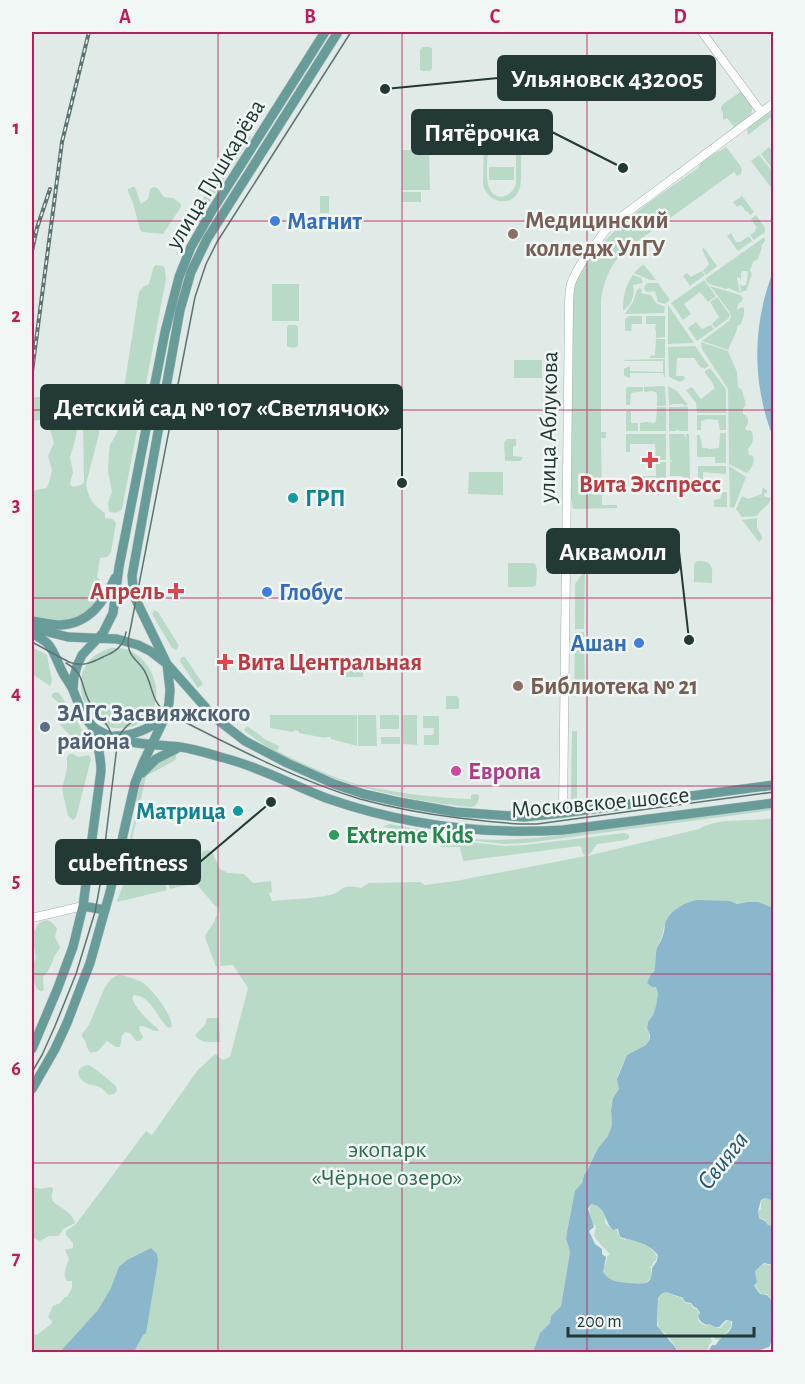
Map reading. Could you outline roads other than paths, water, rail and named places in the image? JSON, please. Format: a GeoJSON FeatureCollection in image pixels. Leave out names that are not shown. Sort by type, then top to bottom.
{"type":"FeatureCollection","features":[{"type":"Feature","properties":{"kind":"main road","name":"улица Пушкарёва"},"geometry":{"type":"LineString","coordinates":[[73,689],[74,677],[82,655],[99,639],[113,613],[119,567],[165,332],[173,295],[185,260],[213,209],[325,32]]}},
{"type":"Feature","properties":{"kind":"main road","name":"улица Пушкарёва"},"geometry":{"type":"LineString","coordinates":[[167,664],[136,600],[132,582],[180,310],[191,272],[207,239],[338,32]]}},
{"type":"Feature","properties":{"kind":"main road"},"geometry":{"type":"LineString","coordinates":[[32,621],[60,625],[70,624],[85,617],[102,603],[119,567]]}},
{"type":"Feature","properties":{"kind":"main road"},"geometry":{"type":"LineString","coordinates":[[32,628],[68,637],[128,641],[150,651],[167,664],[170,690],[165,716],[135,783],[90,963],[67,1023],[32,1089]]}},
{"type":"Feature","properties":{"kind":"main road"},"geometry":{"type":"LineString","coordinates":[[32,633],[49,646],[73,689],[80,708],[91,724],[101,756],[84,906],[57,990],[32,1049]]}},
{"type":"Feature","properties":{"kind":"main road","name":"Московское шоссе"},"geometry":{"type":"LineString","coordinates":[[167,664],[214,717],[245,741],[287,764],[334,784],[391,800],[454,812],[513,817],[546,816],[774,785]]}},
{"type":"Feature","properties":{"kind":"main road"},"geometry":{"type":"LineString","coordinates":[[112,736],[140,731],[165,716]]}},
{"type":"Feature","properties":{"kind":"main road","name":"Московское шоссе"},"geometry":{"type":"LineString","coordinates":[[91,724],[103,732],[128,741],[182,747],[239,762],[324,797],[367,811],[452,828],[526,832],[563,830],[774,803]]}},
{"type":"Feature","properties":{"kind":"main road"},"geometry":{"type":"LineString","coordinates":[[135,783],[156,759],[182,747]]}},
{"type":"Feature","properties":{"kind":"main road","name":"улица Аблукова"},"geometry":{"type":"LineString","coordinates":[[563,813],[563,830]]}},
{"type":"Feature","properties":{"kind":"main road"},"geometry":{"type":"LineString","coordinates":[[84,906],[105,910]]}},
{"type":"Feature","properties":{"kind":"street"},"geometry":{"type":"LineString","coordinates":[[702,32],[761,112]]}},
{"type":"Feature","properties":{"kind":"street","name":"улица Аблукова"},"geometry":{"type":"LineString","coordinates":[[563,813],[568,309],[572,284],[592,248],[609,226],[774,104]]}},
{"type":"Feature","properties":{"kind":"street"},"geometry":{"type":"LineString","coordinates":[[32,918],[84,906]]}},
{"type":"Feature","properties":{"kind":"water"},"geometry":{"type":"Polygon","coordinates":[[[773,272],[773,437],[761,396],[757,354],[761,313],[773,272]]]}},
{"type":"Feature","properties":{"kind":"water","name":"Свияга"},"geometry":{"type":"Polygon","coordinates":[[[697,900],[730,901],[737,904],[758,902],[773,908],[773,1201],[766,1198],[761,1200],[758,1211],[759,1218],[773,1226],[773,1265],[764,1263],[755,1271],[757,1282],[754,1286],[760,1294],[767,1295],[773,1302],[773,1338],[769,1347],[760,1352],[708,1352],[712,1345],[716,1345],[731,1329],[732,1321],[726,1320],[719,1327],[707,1325],[701,1322],[698,1316],[700,1313],[691,1303],[666,1292],[658,1298],[657,1326],[676,1348],[676,1352],[533,1352],[540,1333],[561,1306],[570,1252],[566,1238],[575,1191],[582,1183],[598,1148],[608,1136],[612,1125],[613,1098],[619,1089],[617,1079],[627,1055],[646,1045],[650,1039],[648,1022],[653,1015],[658,994],[656,987],[647,983],[654,972],[657,948],[663,937],[666,921],[675,910],[697,900]],[[591,1204],[588,1209],[594,1227],[589,1231],[595,1244],[602,1249],[602,1254],[606,1257],[603,1272],[611,1280],[618,1282],[642,1284],[649,1281],[658,1255],[646,1245],[620,1237],[618,1229],[613,1230],[596,1205],[591,1204]]]}},
{"type":"Feature","properties":{"kind":"water"},"geometry":{"type":"Polygon","coordinates":[[[151,1248],[157,1254],[158,1261],[146,1333],[134,1352],[60,1352],[98,1310],[111,1288],[119,1267],[127,1260],[151,1248]]]}},
{"type":"Feature","properties":{"kind":"tram line"},"geometry":{"type":"LineString","coordinates":[[351,32],[217,242],[206,264],[195,297],[128,641],[133,657],[147,676],[155,699],[167,713],[262,760],[335,791],[372,802],[447,816],[537,824],[774,792]]}},
{"type":"Feature","properties":{"kind":"tram line"},"geometry":{"type":"LineString","coordinates":[[32,642],[69,662],[86,664],[116,650],[126,632]]}},
{"type":"Feature","properties":{"kind":"tram line"},"geometry":{"type":"LineString","coordinates":[[66,663],[80,676],[90,703],[109,728],[112,749]]}},
{"type":"Feature","properties":{"kind":"tram line"},"geometry":{"type":"LineString","coordinates":[[32,1072],[42,1055],[76,974],[95,912],[118,738],[137,718],[155,713],[167,717]]}},
{"type":"Feature","properties":{"kind":"railway"},"geometry":{"type":"LineString","coordinates":[[32,372],[62,142],[89,32]]}},
{"type":"Feature","properties":{"kind":"railway"},"geometry":{"type":"LineString","coordinates":[[32,251],[50,189]]}},
{"type":"Feature","properties":{"kind":"place","name":"Ульяновск 432005"},"geometry":{"type":"Point","coordinates":[385,89]}},
{"type":"Feature","properties":{"kind":"place","name":"Пятёрочка"},"geometry":{"type":"Point","coordinates":[623,168]}},
{"type":"Feature","properties":{"kind":"place","name":"Магнит"},"geometry":{"type":"Point","coordinates":[275,221]}},
{"type":"Feature","properties":{"kind":"place","name":"Медицинский колледж УлГУ"},"geometry":{"type":"Point","coordinates":[513,234]}},
{"type":"Feature","properties":{"kind":"place","name":"Вита Экспресс"},"geometry":{"type":"Point","coordinates":[650,460]}},
{"type":"Feature","properties":{"kind":"place","name":"Детский сад № 107 «Светлячок»"},"geometry":{"type":"Point","coordinates":[402,483]}},
{"type":"Feature","properties":{"kind":"place","name":"ГРП"},"geometry":{"type":"Point","coordinates":[293,498]}},
{"type":"Feature","properties":{"kind":"place","name":"Апрель"},"geometry":{"type":"Point","coordinates":[176,591]}},
{"type":"Feature","properties":{"kind":"place","name":"Глобус"},"geometry":{"type":"Point","coordinates":[267,592]}},
{"type":"Feature","properties":{"kind":"place","name":"Аквамолл"},"geometry":{"type":"Point","coordinates":[689,640]}},
{"type":"Feature","properties":{"kind":"place","name":"Ашан"},"geometry":{"type":"Point","coordinates":[639,643]}},
{"type":"Feature","properties":{"kind":"place","name":"Вита Центральная"},"geometry":{"type":"Point","coordinates":[225,662]}},
{"type":"Feature","properties":{"kind":"place","name":"Библиотека № 21"},"geometry":{"type":"Point","coordinates":[518,686]}},
{"type":"Feature","properties":{"kind":"place","name":"ЗАГС Засвияжского района"},"geometry":{"type":"Point","coordinates":[45,727]}},
{"type":"Feature","properties":{"kind":"place","name":"Европа"},"geometry":{"type":"Point","coordinates":[456,771]}},
{"type":"Feature","properties":{"kind":"place","name":"cubefitness"},"geometry":{"type":"Point","coordinates":[271,802]}},
{"type":"Feature","properties":{"kind":"place","name":"Матрица"},"geometry":{"type":"Point","coordinates":[238,811]}},
{"type":"Feature","properties":{"kind":"place","name":"Extreme Kids"},"geometry":{"type":"Point","coordinates":[334,835]}},
{"type":"Feature","properties":{"kind":"park label","name":"экопарк «Чёрное озеро»"},"geometry":{"type":"Point","coordinates":[387,1163]}}]}
